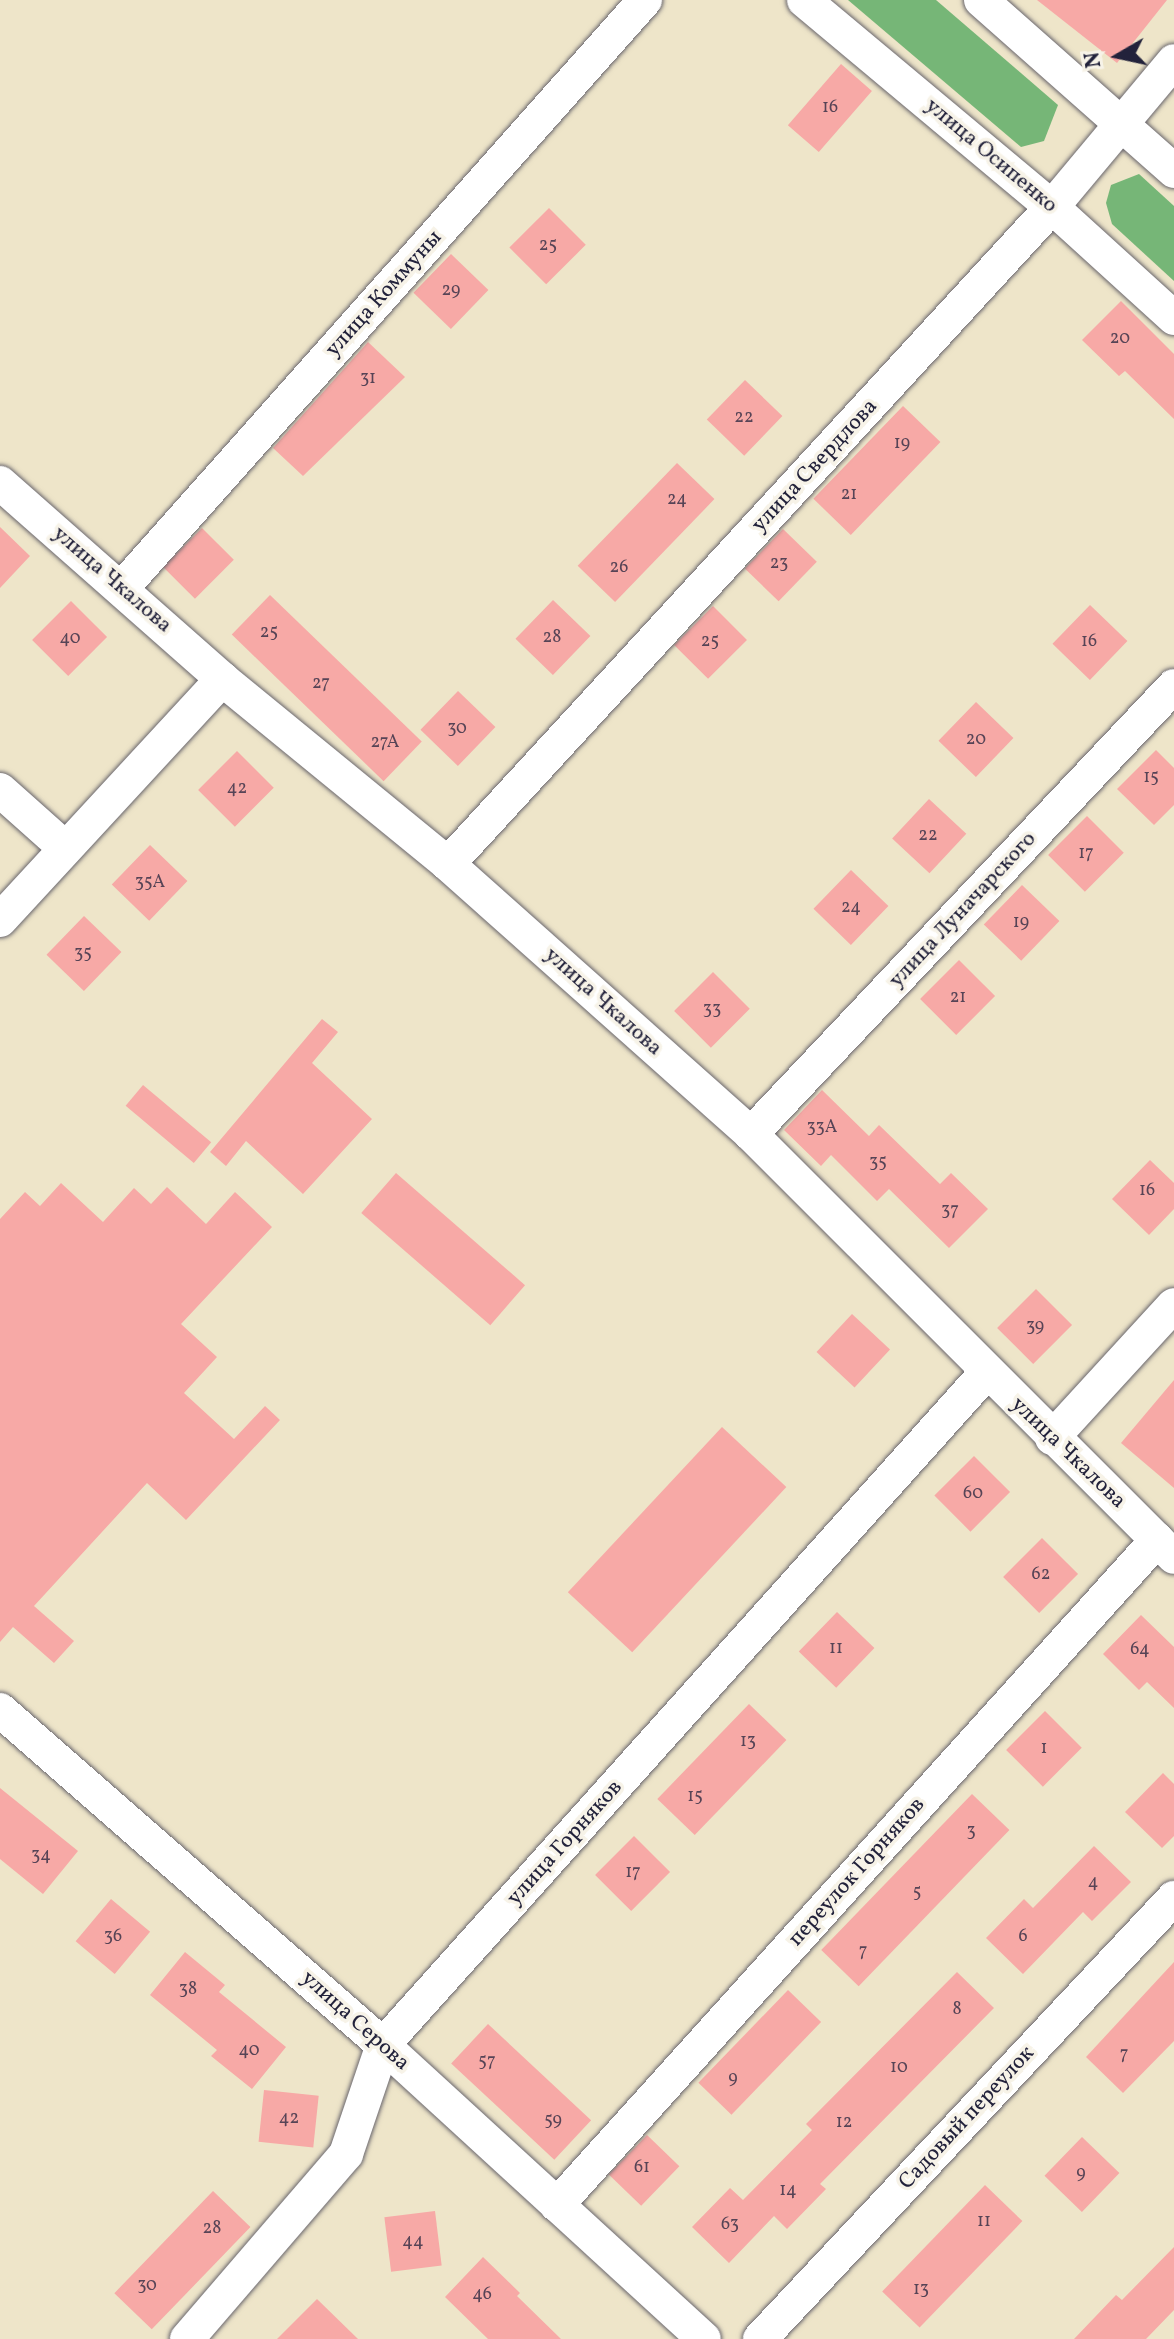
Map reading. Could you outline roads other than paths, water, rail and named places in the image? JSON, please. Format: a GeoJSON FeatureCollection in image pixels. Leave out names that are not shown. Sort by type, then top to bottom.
{"type":"FeatureCollection","features":[{"type":"Feature","properties":{"kind":"street","name":"улица Коммуны"},"geometry":{"type":"LineString","coordinates":[[122,588],[645,0]]}},
{"type":"Feature","properties":{"kind":"street","name":"улица Осипенко"},"geometry":{"type":"LineString","coordinates":[[804,0],[1052,207],[1174,318]]}},
{"type":"Feature","properties":{"kind":"street"},"geometry":{"type":"LineString","coordinates":[[981,0],[1174,171]]}},
{"type":"Feature","properties":{"kind":"street","name":"улица Свердлова"},"geometry":{"type":"LineString","coordinates":[[448,864],[1052,207],[1174,61]]}},
{"type":"Feature","properties":{"kind":"street","name":"улица Чкалова"},"geometry":{"type":"LineString","coordinates":[[0,483],[222,679],[448,864],[751,1134],[986,1373],[1166,1548]]}},
{"type":"Feature","properties":{"kind":"street"},"geometry":{"type":"LineString","coordinates":[[0,920],[222,679]]}},
{"type":"Feature","properties":{"kind":"street","name":"улица Луначарского"},"geometry":{"type":"LineString","coordinates":[[751,1134],[1174,686]]}},
{"type":"Feature","properties":{"kind":"street"},"geometry":{"type":"LineString","coordinates":[[0,790],[64,847]]}},
{"type":"Feature","properties":{"kind":"street"},"geometry":{"type":"LineString","coordinates":[[1052,1438],[1174,1305]]}},
{"type":"Feature","properties":{"kind":"street","name":"улица Горняков"},"geometry":{"type":"LineString","coordinates":[[187,2339],[346,2154],[383,2045],[986,1373]]}},
{"type":"Feature","properties":{"kind":"street","name":"переулок Горняков"},"geometry":{"type":"LineString","coordinates":[[557,2205],[1166,1548]]}},
{"type":"Feature","properties":{"kind":"street","name":"улица Серова"},"geometry":{"type":"LineString","coordinates":[[0,1710],[383,2045],[704,2339]]}},
{"type":"Feature","properties":{"kind":"street","name":"Садовый переулок"},"geometry":{"type":"LineString","coordinates":[[760,2339],[1174,1898]]}}]}
